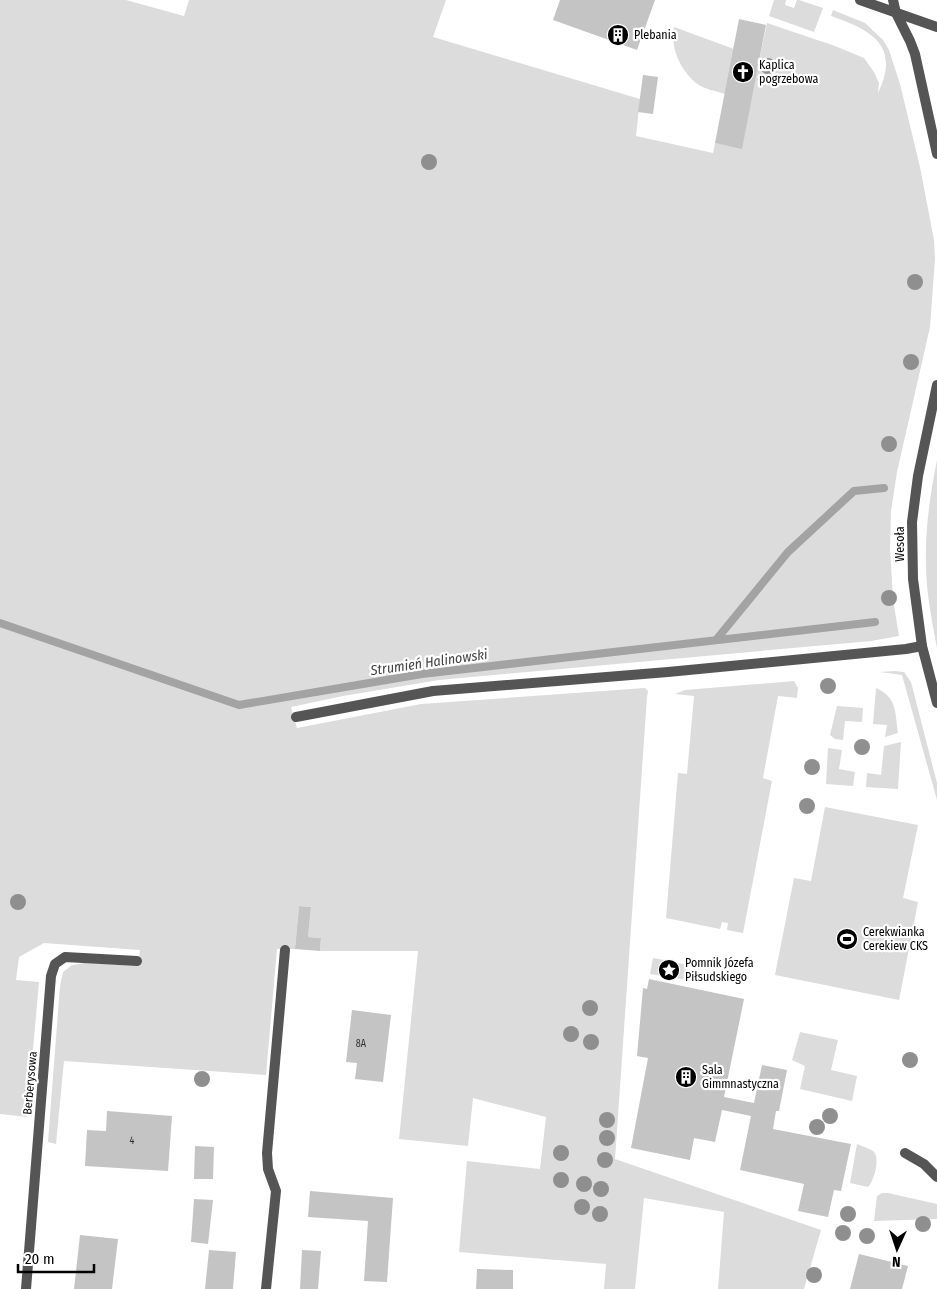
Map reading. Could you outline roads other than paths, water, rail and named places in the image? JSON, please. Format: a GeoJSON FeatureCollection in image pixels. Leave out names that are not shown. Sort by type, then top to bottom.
{"type":"FeatureCollection","features":[{"type":"Feature","properties":{"kind":"street"},"geometry":{"type":"LineString","coordinates":[[860,0],[937,27]]}},
{"type":"Feature","properties":{"kind":"street"},"geometry":{"type":"LineString","coordinates":[[893,0],[896,13],[915,54],[937,154]]}},
{"type":"Feature","properties":{"kind":"street","name":"Wesoła"},"geometry":{"type":"LineString","coordinates":[[937,385],[918,476],[912,522],[913,579],[922,646],[937,703]]}},
{"type":"Feature","properties":{"kind":"street"},"geometry":{"type":"LineString","coordinates":[[296,717],[433,691],[678,671],[922,646]]}},
{"type":"Feature","properties":{"kind":"street"},"geometry":{"type":"LineString","coordinates":[[266,1289],[276,1191],[268,1169],[267,1153],[285,950]]}},
{"type":"Feature","properties":{"kind":"street","name":"Berberysowa"},"geometry":{"type":"LineString","coordinates":[[26,1289],[52,976],[55,964],[65,957],[137,961]]}},
{"type":"Feature","properties":{"kind":"street"},"geometry":{"type":"LineString","coordinates":[[905,1153],[924,1164],[937,1177]]}},
{"type":"Feature","properties":{"kind":"waterway"},"geometry":{"type":"LineString","coordinates":[[716,640],[788,552],[854,491],[884,488]]}},
{"type":"Feature","properties":{"kind":"waterway","name":"Strumień Halinowski"},"geometry":{"type":"LineString","coordinates":[[0,623],[239,705],[422,674],[875,622]]}},
{"type":"Feature","properties":{"kind":"place","name":"Plebania"},"geometry":{"type":"Point","coordinates":[618,35]}},
{"type":"Feature","properties":{"kind":"place","name":"Kaplica pogrzebowa"},"geometry":{"type":"Point","coordinates":[743,72]}},
{"type":"Feature","properties":{"kind":"place","name":"Cerekwianka Cerekiew CKS"},"geometry":{"type":"Point","coordinates":[847,939]}},
{"type":"Feature","properties":{"kind":"place","name":"Pomnik Józefa Piłsudskiego"},"geometry":{"type":"Point","coordinates":[669,970]}},
{"type":"Feature","properties":{"kind":"place","name":"Sala Gimmnastyczna"},"geometry":{"type":"Point","coordinates":[686,1077]}}]}
